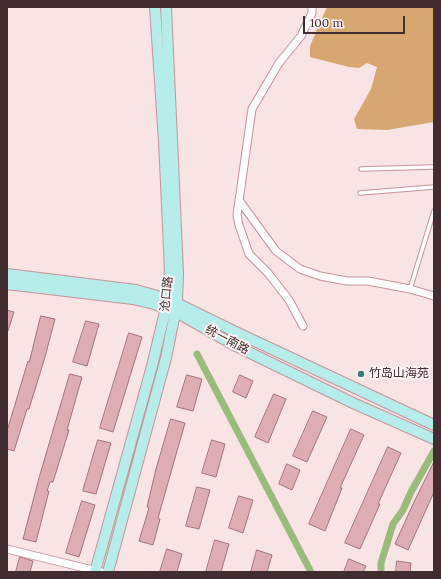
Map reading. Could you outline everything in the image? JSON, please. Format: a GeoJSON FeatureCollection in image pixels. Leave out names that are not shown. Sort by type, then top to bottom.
{"type":"FeatureCollection","features":[{"type":"Feature","properties":{"kind":"street","name":"沧口路"},"geometry":{"type":"LineString","coordinates":[[97,572],[172,306],[164,141],[155,7]]}},
{"type":"Feature","properties":{"kind":"street","name":"沧口路"},"geometry":{"type":"LineString","coordinates":[[108,572],[166,358],[172,306],[178,273],[166,7]]}},
{"type":"Feature","properties":{"kind":"street"},"geometry":{"type":"LineString","coordinates":[[303,326],[290,300],[268,273],[249,254],[239,225],[238,215],[252,109],[279,63],[301,36],[312,13],[312,7]]}},
{"type":"Feature","properties":{"kind":"street"},"geometry":{"type":"LineString","coordinates":[[239,200],[276,251],[300,269],[320,276],[348,281],[368,281],[410,289],[434,296]]}},
{"type":"Feature","properties":{"kind":"street","name":"统一南路"},"geometry":{"type":"LineString","coordinates":[[7,274],[136,290],[240,334],[433,424]]}},
{"type":"Feature","properties":{"kind":"street","name":"统一南路"},"geometry":{"type":"LineString","coordinates":[[7,284],[133,299],[172,306],[234,345],[353,403],[431,438]]}},
{"type":"Feature","properties":{"kind":"street"},"geometry":{"type":"LineString","coordinates":[[7,549],[97,572]]}},
{"type":"Feature","properties":{"kind":"lane"},"geometry":{"type":"LineString","coordinates":[[361,168],[434,167]]}},
{"type":"Feature","properties":{"kind":"lane"},"geometry":{"type":"LineString","coordinates":[[360,193],[434,187]]}},
{"type":"Feature","properties":{"kind":"lane"},"geometry":{"type":"LineString","coordinates":[[410,289],[434,211]]}},
{"type":"Feature","properties":{"kind":"shaded area"},"geometry":{"type":"Polygon","coordinates":[[[327,7],[434,7],[434,122],[387,130],[357,129],[354,119],[371,89],[377,67],[367,63],[359,68],[349,67],[310,57],[310,46],[327,7]]]}},
{"type":"Feature","properties":{"kind":"building"},"geometry":{"type":"Polygon","coordinates":[[[7,310],[14,312],[8,331],[7,331],[7,310]]]}},
{"type":"Feature","properties":{"kind":"building"},"geometry":{"type":"Polygon","coordinates":[[[41,316],[55,319],[29,409],[27,409],[14,451],[7,449],[7,431],[28,361],[29,362],[41,316]]]}},
{"type":"Feature","properties":{"kind":"building"},"geometry":{"type":"Polygon","coordinates":[[[86,321],[99,324],[87,366],[73,362],[86,321]]]}},
{"type":"Feature","properties":{"kind":"building"},"geometry":{"type":"Polygon","coordinates":[[[129,333],[142,337],[113,432],[100,428],[129,333]]]}},
{"type":"Feature","properties":{"kind":"building"},"geometry":{"type":"Polygon","coordinates":[[[70,374],[82,377],[67,430],[69,430],[53,482],[50,482],[47,491],[49,491],[36,542],[23,539],[39,478],[70,374]]]}},
{"type":"Feature","properties":{"kind":"building"},"geometry":{"type":"Polygon","coordinates":[[[187,375],[202,379],[193,411],[177,407],[187,375]]]}},
{"type":"Feature","properties":{"kind":"building"},"geometry":{"type":"Polygon","coordinates":[[[240,375],[253,381],[246,398],[233,392],[240,375]]]}},
{"type":"Feature","properties":{"kind":"building"},"geometry":{"type":"Polygon","coordinates":[[[274,394],[286,399],[268,443],[255,437],[274,394]]]}},
{"type":"Feature","properties":{"kind":"building"},"geometry":{"type":"Polygon","coordinates":[[[313,411],[327,417],[307,462],[293,456],[313,411]]]}},
{"type":"Feature","properties":{"kind":"building"},"geometry":{"type":"Polygon","coordinates":[[[171,419],[185,423],[158,518],[160,519],[153,545],[139,541],[149,508],[147,507],[156,469],[171,419]]]}},
{"type":"Feature","properties":{"kind":"building"},"geometry":{"type":"Polygon","coordinates":[[[351,429],[364,435],[340,488],[342,488],[325,531],[309,524],[351,429]]]}},
{"type":"Feature","properties":{"kind":"building"},"geometry":{"type":"Polygon","coordinates":[[[98,440],[111,443],[96,494],[83,491],[98,440]]]}},
{"type":"Feature","properties":{"kind":"building"},"geometry":{"type":"Polygon","coordinates":[[[212,440],[225,444],[216,477],[202,473],[212,440]]]}},
{"type":"Feature","properties":{"kind":"building"},"geometry":{"type":"Polygon","coordinates":[[[388,447],[401,453],[360,549],[345,543],[388,447]]]}},
{"type":"Feature","properties":{"kind":"building"},"geometry":{"type":"Polygon","coordinates":[[[434,462],[434,492],[408,550],[395,544],[434,462]]]}},
{"type":"Feature","properties":{"kind":"building"},"geometry":{"type":"Polygon","coordinates":[[[287,464],[300,470],[292,490],[279,484],[287,464]]]}},
{"type":"Feature","properties":{"kind":"building"},"geometry":{"type":"Polygon","coordinates":[[[197,487],[210,490],[199,529],[186,526],[197,487]]]}},
{"type":"Feature","properties":{"kind":"building"},"geometry":{"type":"Polygon","coordinates":[[[239,496],[253,500],[243,533],[229,528],[239,496]]]}},
{"type":"Feature","properties":{"kind":"building"},"geometry":{"type":"Polygon","coordinates":[[[82,501],[95,505],[79,557],[66,553],[82,501]]]}},
{"type":"Feature","properties":{"kind":"building"},"geometry":{"type":"Polygon","coordinates":[[[215,540],[229,544],[221,572],[206,572],[215,540]]]}},
{"type":"Feature","properties":{"kind":"building"},"geometry":{"type":"Polygon","coordinates":[[[167,549],[182,554],[177,572],[160,572],[167,549]]]}},
{"type":"Feature","properties":{"kind":"building"},"geometry":{"type":"Polygon","coordinates":[[[257,550],[272,555],[267,572],[251,572],[257,550]]]}},
{"type":"Feature","properties":{"kind":"building"},"geometry":{"type":"Polygon","coordinates":[[[20,557],[33,561],[30,572],[16,572],[20,557]]]}},
{"type":"Feature","properties":{"kind":"building"},"geometry":{"type":"Polygon","coordinates":[[[349,559],[366,566],[363,572],[344,572],[349,559]]]}},
{"type":"Feature","properties":{"kind":"building"},"geometry":{"type":"Polygon","coordinates":[[[397,561],[411,563],[410,572],[396,572],[397,561]]]}},
{"type":"Feature","properties":{"kind":"waterway"},"geometry":{"type":"LineString","coordinates":[[197,354],[311,572]]}},
{"type":"Feature","properties":{"kind":"waterway"},"geometry":{"type":"LineString","coordinates":[[381,572],[381,563],[393,524],[403,510],[411,492],[434,451]]}},
{"type":"Feature","properties":{"kind":"place","name":"竹岛山海苑"},"geometry":{"type":"Point","coordinates":[361,374]}}]}
